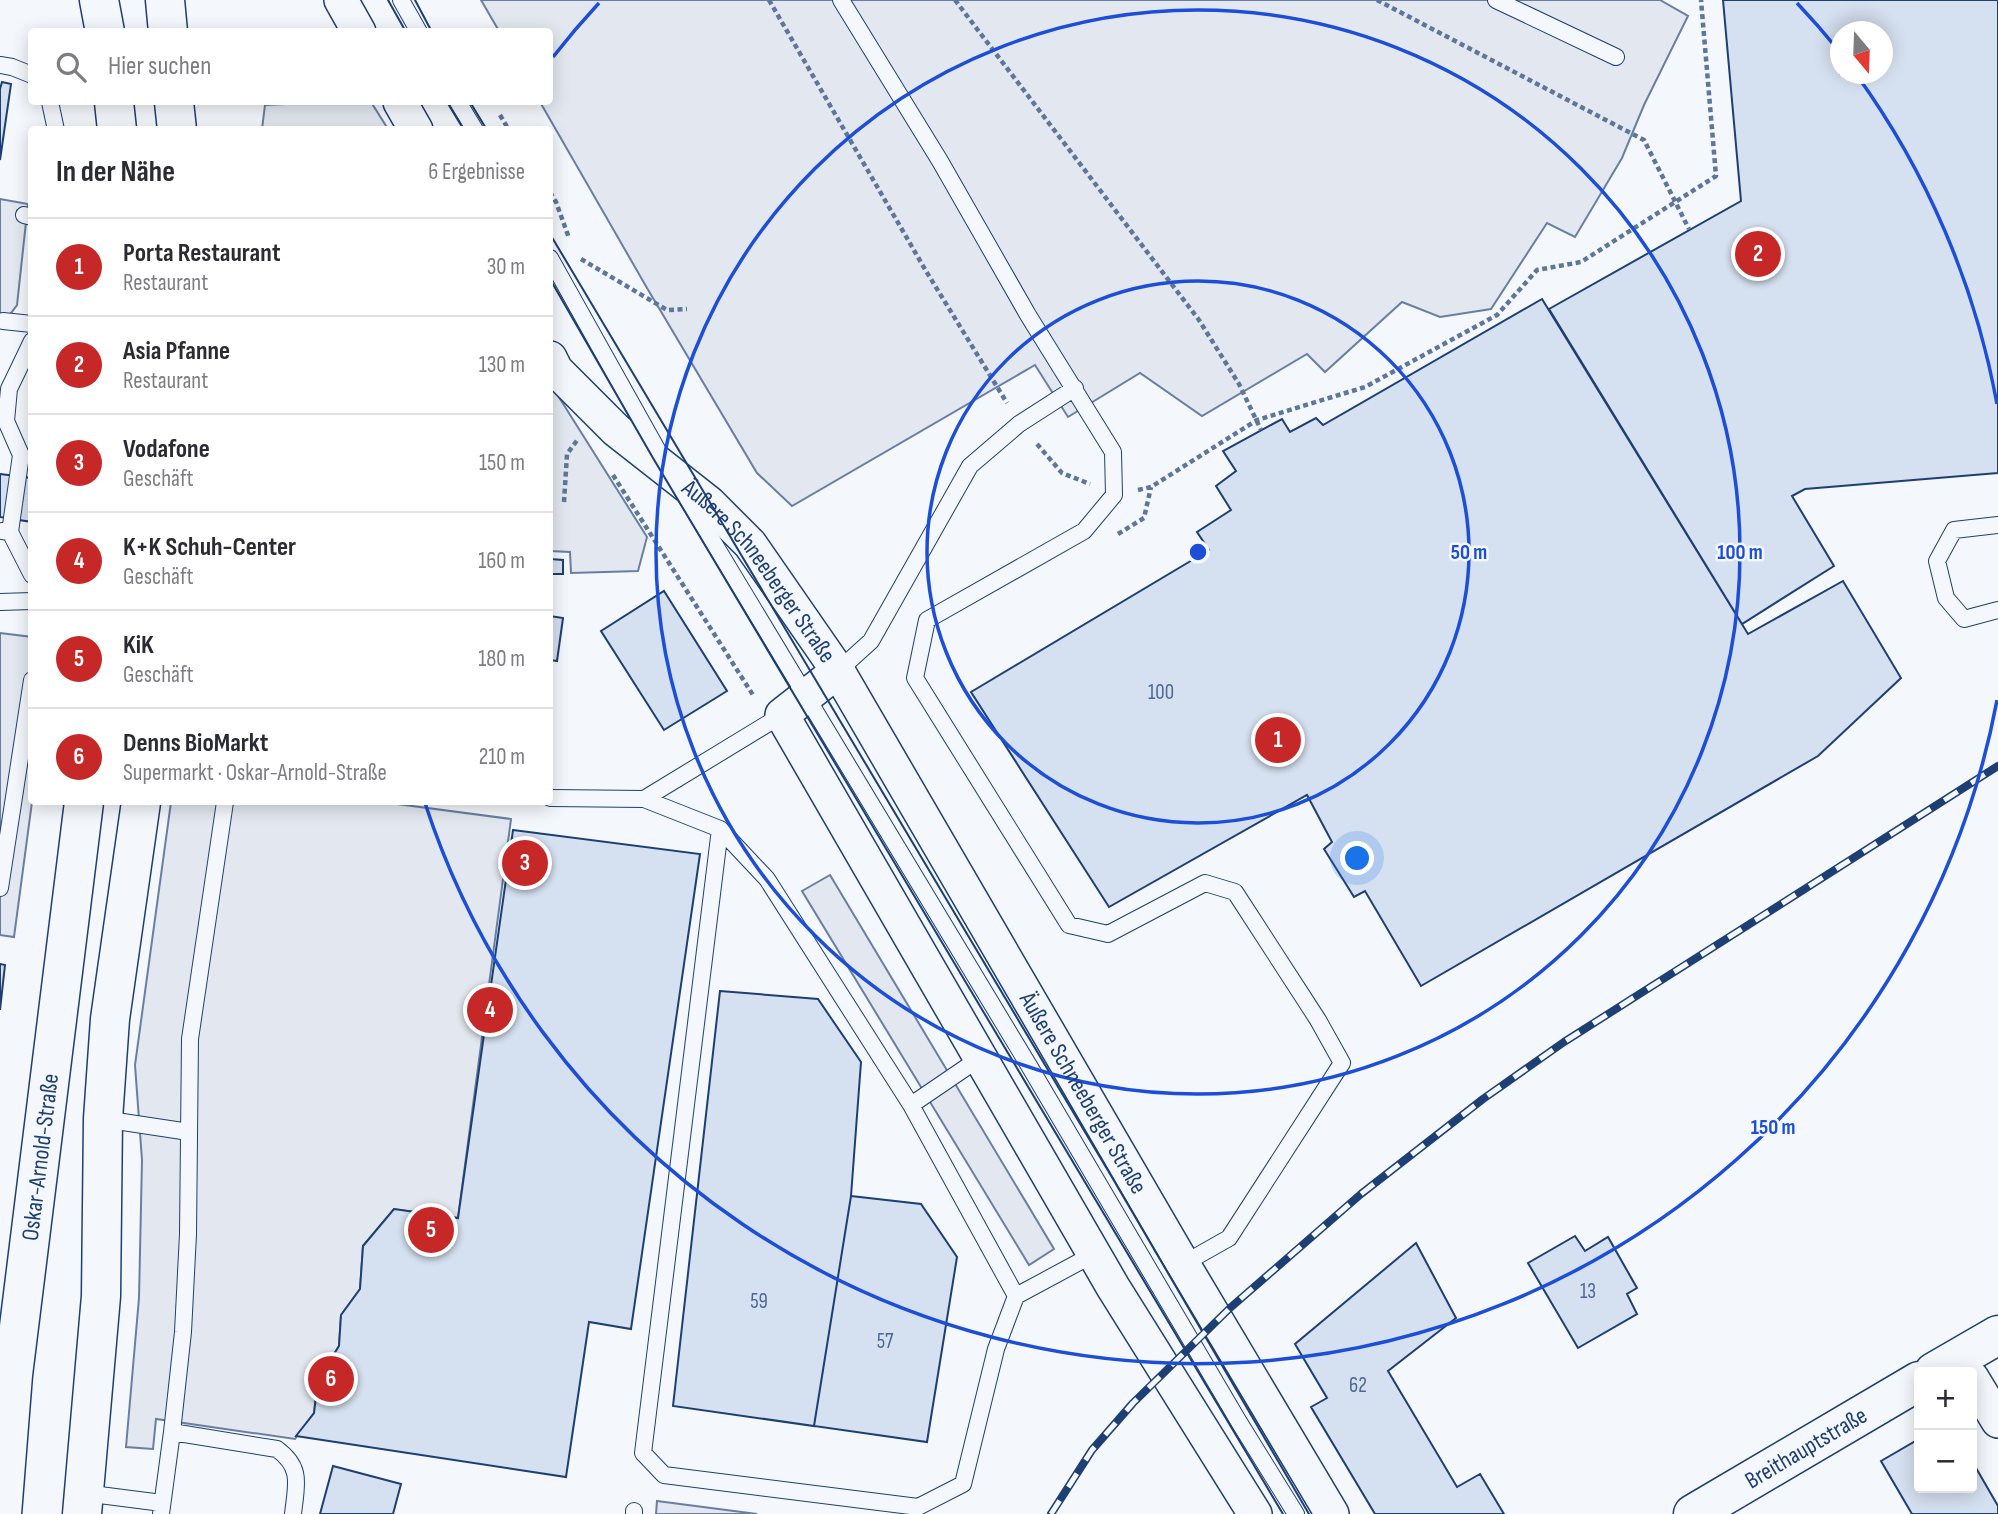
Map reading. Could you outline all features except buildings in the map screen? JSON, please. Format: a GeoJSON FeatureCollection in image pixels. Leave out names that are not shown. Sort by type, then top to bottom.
{"type":"FeatureCollection","features":[{"type":"Feature","properties":{"kind":"main road"},"geometry":{"type":"LineString","coordinates":[[99,0],[104,28]]}},
{"type":"Feature","properties":{"kind":"main road"},"geometry":{"type":"LineString","coordinates":[[165,0],[168,28]]}},
{"type":"Feature","properties":{"kind":"main road"},"geometry":{"type":"LineString","coordinates":[[114,105],[117,126]]}},
{"type":"Feature","properties":{"kind":"main road"},"geometry":{"type":"LineString","coordinates":[[174,105],[177,126]]}},
{"type":"Feature","properties":{"kind":"main road","name":"Oskar-Arnold-Straße"},"geometry":{"type":"LineString","coordinates":[[2,1514],[2,1476],[15,1361],[84,805]]}},
{"type":"Feature","properties":{"kind":"main road"},"geometry":{"type":"LineString","coordinates":[[83,1504],[101,1296],[103,1119],[110,1019],[141,805]]}},
{"type":"Feature","properties":{"kind":"main road"},"geometry":{"type":"LineString","coordinates":[[1961,1367],[1998,1335]]}},
{"type":"Feature","properties":{"kind":"main road","name":"Breithauptstraße"},"geometry":{"type":"LineString","coordinates":[[1693,1514],[1914,1384]]}},
{"type":"Feature","properties":{"kind":"street"},"geometry":{"type":"LineString","coordinates":[[341,0],[357,28]]}},
{"type":"Feature","properties":{"kind":"street"},"geometry":{"type":"LineString","coordinates":[[402,105],[414,126]]}},
{"type":"Feature","properties":{"kind":"street","name":"Äußere Schneeberger Straße"},"geometry":{"type":"LineString","coordinates":[[553,364],[616,430],[709,503],[750,544],[838,671],[1183,1264],[1332,1514]]}},
{"type":"Feature","properties":{"kind":"street","name":"Äußere Schneeberger Straße"},"geometry":{"type":"LineString","coordinates":[[838,671],[786,711],[980,1058],[1094,1254],[1255,1514]]}},
{"type":"Feature","properties":{"kind":"street"},"geometry":{"type":"LineString","coordinates":[[1977,1394],[1998,1421]]}},
{"type":"Feature","properties":{"kind":"lane"},"geometry":{"type":"LineString","coordinates":[[401,0],[417,28]]}},
{"type":"Feature","properties":{"kind":"lane"},"geometry":{"type":"LineString","coordinates":[[841,0],[940,161],[1028,315],[1113,452],[1114,495],[1084,531],[927,620],[915,678],[1069,925],[1108,934],[1205,883],[1235,892],[1318,1020],[1342,1063],[1229,1238],[1183,1264]]}},
{"type":"Feature","properties":{"kind":"lane"},"geometry":{"type":"LineString","coordinates":[[1496,0],[1616,57]]}},
{"type":"Feature","properties":{"kind":"lane"},"geometry":{"type":"LineString","coordinates":[[0,65],[28,73]]}},
{"type":"Feature","properties":{"kind":"lane"},"geometry":{"type":"LineString","coordinates":[[51,105],[55,126]]}},
{"type":"Feature","properties":{"kind":"lane"},"geometry":{"type":"LineString","coordinates":[[460,105],[473,126]]}},
{"type":"Feature","properties":{"kind":"lane","name":"Äußere Schneeberger Straße"},"geometry":{"type":"LineString","coordinates":[[553,263],[674,477],[786,711],[1031,1069],[1296,1514]]}},
{"type":"Feature","properties":{"kind":"lane"},"geometry":{"type":"LineString","coordinates":[[4,321],[28,324]]}},
{"type":"Feature","properties":{"kind":"lane"},"geometry":{"type":"LineString","coordinates":[[28,348],[4,388],[3,426],[21,455],[5,531],[28,568]]}},
{"type":"Feature","properties":{"kind":"lane"},"geometry":{"type":"LineString","coordinates":[[838,671],[871,641],[970,466],[1019,424],[1075,388]]}},
{"type":"Feature","properties":{"kind":"lane"},"geometry":{"type":"LineString","coordinates":[[1998,525],[1954,530],[1937,561],[1946,598],[1965,619],[1998,610]]}},
{"type":"Feature","properties":{"kind":"lane"},"geometry":{"type":"LineString","coordinates":[[0,602],[28,601]]}},
{"type":"Feature","properties":{"kind":"lane"},"geometry":{"type":"LineString","coordinates":[[0,888],[28,706]]}},
{"type":"Feature","properties":{"kind":"lane"},"geometry":{"type":"LineString","coordinates":[[644,799],[786,711]]}},
{"type":"Feature","properties":{"kind":"lane"},"geometry":{"type":"LineString","coordinates":[[553,798],[644,799],[720,828],[767,879],[911,1105],[1016,1296]]}},
{"type":"Feature","properties":{"kind":"lane"},"geometry":{"type":"LineString","coordinates":[[83,1504],[162,1508],[183,1332],[187,1258],[190,1039],[225,805]]}},
{"type":"Feature","properties":{"kind":"lane"},"geometry":{"type":"LineString","coordinates":[[720,828],[643,1453],[664,1475],[918,1507],[963,1484],[996,1349],[1016,1296],[1094,1254]]}},
{"type":"Feature","properties":{"kind":"lane"},"geometry":{"type":"LineString","coordinates":[[911,1105],[980,1058]]}},
{"type":"Feature","properties":{"kind":"lane"},"geometry":{"type":"LineString","coordinates":[[103,1119],[189,1132]]}},
{"type":"Feature","properties":{"kind":"lane"},"geometry":{"type":"LineString","coordinates":[[172,1432],[277,1449],[290,1459],[297,1474],[293,1514]]}},
{"type":"Feature","properties":{"kind":"path"},"geometry":{"type":"LineString","coordinates":[[769,0],[926,271],[1019,424],[1062,473],[1114,495],[1151,487],[1256,420],[1365,387],[1497,315],[1537,270],[1581,262],[1716,176],[1701,0]]}},
{"type":"Feature","properties":{"kind":"path"},"geometry":{"type":"LineString","coordinates":[[955,0],[1199,320],[1239,384],[1261,430]]}},
{"type":"Feature","properties":{"kind":"path"},"geometry":{"type":"LineString","coordinates":[[1377,0],[1644,140],[1689,229]]}},
{"type":"Feature","properties":{"kind":"path"},"geometry":{"type":"LineString","coordinates":[[553,197],[573,246]]}},
{"type":"Feature","properties":{"kind":"path"},"geometry":{"type":"LineString","coordinates":[[584,267],[579,257],[667,310],[687,309]]}},
{"type":"Feature","properties":{"kind":"path"},"geometry":{"type":"LineString","coordinates":[[564,502],[567,454],[585,430]]}},
{"type":"Feature","properties":{"kind":"path"},"geometry":{"type":"LineString","coordinates":[[613,474],[786,711]]}},
{"type":"Feature","properties":{"kind":"shaded area"},"geometry":{"type":"Polygon","coordinates":[[[481,0],[1660,0],[1688,16],[1644,105],[1622,158],[1575,237],[1547,223],[1491,309],[1440,317],[1402,302],[1325,372],[1307,354],[1202,416],[1140,373],[1068,417],[1035,365],[792,506],[757,473],[542,105],[553,105],[553,28],[497,28],[481,0]]]}},
{"type":"Feature","properties":{"kind":"shaded area"},"geometry":{"type":"Polygon","coordinates":[[[265,105],[373,105],[386,126],[262,126],[265,105]]]}},
{"type":"Feature","properties":{"kind":"shaded area"},"geometry":{"type":"Polygon","coordinates":[[[0,199],[28,204],[17,305],[0,328],[0,199]]]}},
{"type":"Feature","properties":{"kind":"shaded area"},"geometry":{"type":"Polygon","coordinates":[[[553,388],[647,537],[638,571],[571,573],[570,552],[553,551],[553,388]]]}},
{"type":"Feature","properties":{"kind":"shaded area"},"geometry":{"type":"Polygon","coordinates":[[[0,633],[28,636],[28,805],[32,805],[14,937],[0,935],[0,633]]]}},
{"type":"Feature","properties":{"kind":"shaded area"},"geometry":{"type":"Polygon","coordinates":[[[171,805],[405,805],[511,819],[458,1218],[394,1209],[363,1246],[360,1289],[341,1315],[339,1346],[318,1380],[314,1413],[295,1439],[156,1419],[153,1449],[126,1447],[139,1298],[142,1160],[135,1065],[171,805]]]}},
{"type":"Feature","properties":{"kind":"shaded area"},"geometry":{"type":"Polygon","coordinates":[[[830,875],[1054,1249],[1029,1265],[802,891],[830,875]]]}},
{"type":"Feature","properties":{"kind":"shaded area"},"geometry":{"type":"Polygon","coordinates":[[[657,1501],[757,1514],[656,1514],[657,1501]]]}},
{"type":"Feature","properties":{"kind":"tram line"},"geometry":{"type":"LineString","coordinates":[[388,0],[404,28]]}},
{"type":"Feature","properties":{"kind":"tram line"},"geometry":{"type":"LineString","coordinates":[[415,0],[430,28]]}},
{"type":"Feature","properties":{"kind":"tram line"},"geometry":{"type":"LineString","coordinates":[[449,105],[462,126]]}},
{"type":"Feature","properties":{"kind":"tram line"},"geometry":{"type":"LineString","coordinates":[[472,105],[485,126]]}},
{"type":"Feature","properties":{"kind":"tram line"},"geometry":{"type":"LineString","coordinates":[[553,239],[1113,1179],[1309,1514]]}},
{"type":"Feature","properties":{"kind":"tram line"},"geometry":{"type":"LineString","coordinates":[[553,284],[653,458],[1283,1514]]}},
{"type":"Feature","properties":{"kind":"railway"},"geometry":{"type":"LineString","coordinates":[[1051,1514],[1092,1450],[1133,1403],[1230,1308],[1361,1194],[1483,1099],[1564,1042],[1998,766]]}},
{"type":"Feature","properties":{"kind":"place","name":"Asia Pfanne"},"geometry":{"type":"Point","coordinates":[1758,254]}},
{"type":"Feature","properties":{"kind":"place","name":"Porta Restaurant"},"geometry":{"type":"Point","coordinates":[1278,740]}},
{"type":"Feature","properties":{"kind":"place","name":"Vodafone"},"geometry":{"type":"Point","coordinates":[525,863]}},
{"type":"Feature","properties":{"kind":"place","name":"K+K Schuh-Center"},"geometry":{"type":"Point","coordinates":[490,1010]}},
{"type":"Feature","properties":{"kind":"place","name":"KiK"},"geometry":{"type":"Point","coordinates":[431,1230]}},
{"type":"Feature","properties":{"kind":"place","name":"Denns BioMarkt"},"geometry":{"type":"Point","coordinates":[331,1379]}}]}
